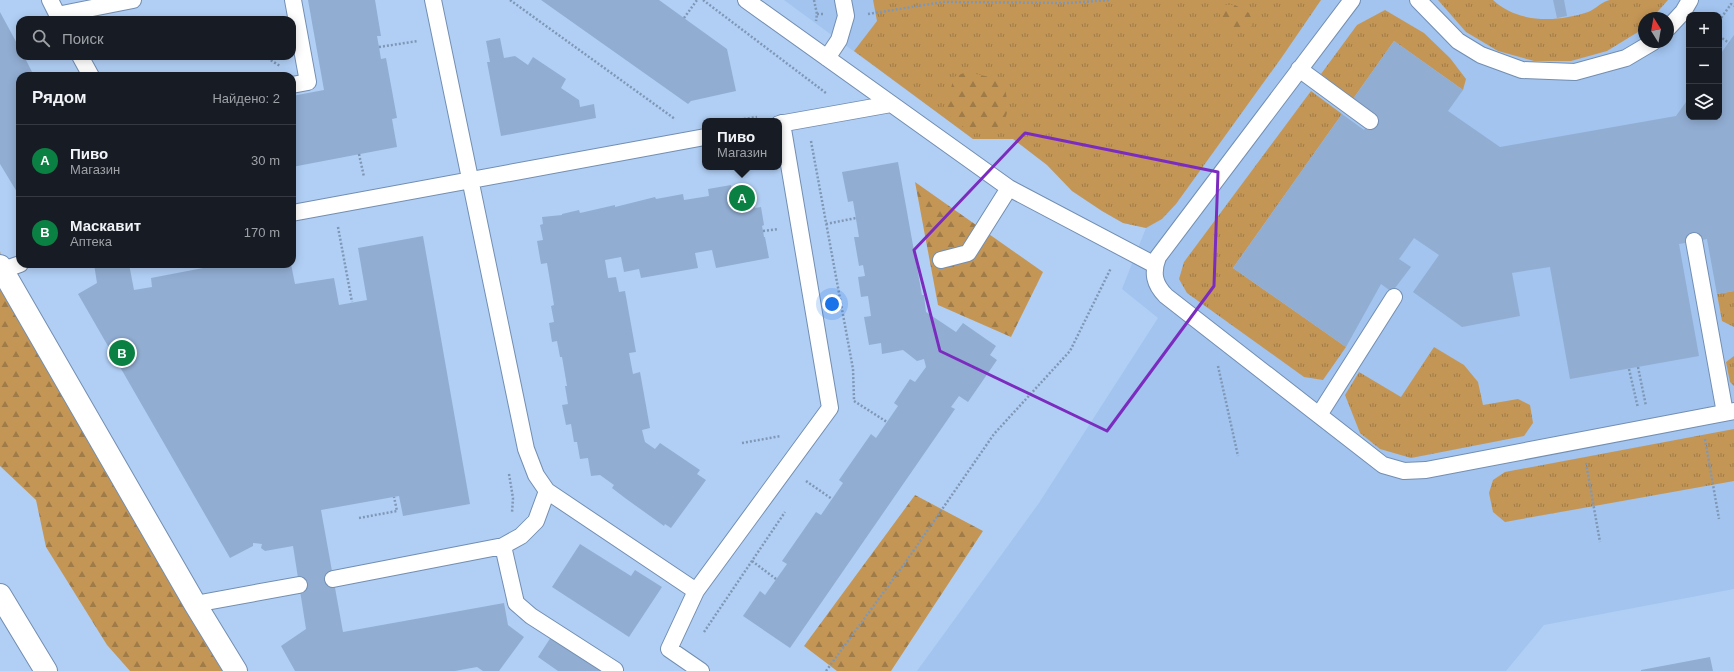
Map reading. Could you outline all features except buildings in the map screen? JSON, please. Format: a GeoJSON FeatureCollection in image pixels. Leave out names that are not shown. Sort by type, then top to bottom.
{"type":"FeatureCollection","features":[{"type":"Feature","properties":{"kind":"street"},"geometry":{"type":"LineString","coordinates":[[8,267],[195,604],[236,671]]}},
{"type":"Feature","properties":{"kind":"street"},"geometry":{"type":"LineString","coordinates":[[0,595],[46,671]]}},
{"type":"Feature","properties":{"kind":"lane"},"geometry":{"type":"LineString","coordinates":[[50,0],[58,16]]}},
{"type":"Feature","properties":{"kind":"lane"},"geometry":{"type":"LineString","coordinates":[[63,16],[133,0]]}},
{"type":"Feature","properties":{"kind":"lane"},"geometry":{"type":"LineString","coordinates":[[293,0],[296,16]]}},
{"type":"Feature","properties":{"kind":"lane"},"geometry":{"type":"LineString","coordinates":[[433,0],[526,450],[536,476],[547,491],[696,591]]}},
{"type":"Feature","properties":{"kind":"lane"},"geometry":{"type":"LineString","coordinates":[[746,0],[1009,188],[1155,265]]}},
{"type":"Feature","properties":{"kind":"lane"},"geometry":{"type":"LineString","coordinates":[[827,58],[839,40],[846,16],[843,0]]}},
{"type":"Feature","properties":{"kind":"lane"},"geometry":{"type":"LineString","coordinates":[[1352,0],[1158,257],[1155,265],[1156,282],[1160,290],[1383,465],[1404,471],[1426,470],[1730,412],[1694,241]]}},
{"type":"Feature","properties":{"kind":"lane"},"geometry":{"type":"LineString","coordinates":[[1418,0],[1458,41],[1481,55],[1522,70],[1576,72],[1626,58],[1643,48]]}},
{"type":"Feature","properties":{"kind":"lane"},"geometry":{"type":"LineString","coordinates":[[1674,22],[1683,12],[1690,0]]}},
{"type":"Feature","properties":{"kind":"lane"},"geometry":{"type":"LineString","coordinates":[[296,16],[308,82],[296,84]]}},
{"type":"Feature","properties":{"kind":"lane"},"geometry":{"type":"LineString","coordinates":[[82,60],[89,72]]}},
{"type":"Feature","properties":{"kind":"lane"},"geometry":{"type":"LineString","coordinates":[[1299,69],[1370,121]]}},
{"type":"Feature","properties":{"kind":"lane"},"geometry":{"type":"LineString","coordinates":[[782,124],[891,104]]}},
{"type":"Feature","properties":{"kind":"lane"},"geometry":{"type":"LineString","coordinates":[[702,671],[669,649],[696,591],[830,408],[782,130]]}},
{"type":"Feature","properties":{"kind":"lane"},"geometry":{"type":"LineString","coordinates":[[296,212],[702,138]]}},
{"type":"Feature","properties":{"kind":"lane"},"geometry":{"type":"LineString","coordinates":[[941,260],[968,253],[1009,188]]}},
{"type":"Feature","properties":{"kind":"lane"},"geometry":{"type":"LineString","coordinates":[[1319,415],[1394,297]]}},
{"type":"Feature","properties":{"kind":"lane"},"geometry":{"type":"LineString","coordinates":[[333,579],[503,546],[520,536],[536,520],[547,491]]}},
{"type":"Feature","properties":{"kind":"lane"},"geometry":{"type":"LineString","coordinates":[[503,546],[516,602],[531,616],[615,670]]}},
{"type":"Feature","properties":{"kind":"lane"},"geometry":{"type":"LineString","coordinates":[[195,604],[299,585]]}},
{"type":"Feature","properties":{"kind":"path"},"geometry":{"type":"LineString","coordinates":[[510,0],[702,137]]}},
{"type":"Feature","properties":{"kind":"path"},"geometry":{"type":"LineString","coordinates":[[684,18],[697,0]]}},
{"type":"Feature","properties":{"kind":"path"},"geometry":{"type":"LineString","coordinates":[[703,0],[849,111]]}},
{"type":"Feature","properties":{"kind":"path"},"geometry":{"type":"LineString","coordinates":[[814,0],[817,14],[816,23]]}},
{"type":"Feature","properties":{"kind":"path"},"geometry":{"type":"LineString","coordinates":[[846,16],[880,13],[943,2],[1068,3],[1111,0]]}},
{"type":"Feature","properties":{"kind":"path"},"geometry":{"type":"LineString","coordinates":[[1722,17],[1731,4],[1734,6]]}},
{"type":"Feature","properties":{"kind":"path"},"geometry":{"type":"LineString","coordinates":[[1722,38],[1729,42]]}},
{"type":"Feature","properties":{"kind":"path"},"geometry":{"type":"LineString","coordinates":[[379,47],[420,41]]}},
{"type":"Feature","properties":{"kind":"path"},"geometry":{"type":"LineString","coordinates":[[271,60],[284,68]]}},
{"type":"Feature","properties":{"kind":"path"},"geometry":{"type":"LineString","coordinates":[[810,136],[852,369],[854,405]]}},
{"type":"Feature","properties":{"kind":"path"},"geometry":{"type":"LineString","coordinates":[[359,154],[365,181]]}},
{"type":"Feature","properties":{"kind":"path"},"geometry":{"type":"LineString","coordinates":[[334,205],[352,302]]}},
{"type":"Feature","properties":{"kind":"path"},"geometry":{"type":"LineString","coordinates":[[826,224],[856,218]]}},
{"type":"Feature","properties":{"kind":"path"},"geometry":{"type":"LineString","coordinates":[[826,671],[905,563],[994,434],[1070,352],[1122,247]]}},
{"type":"Feature","properties":{"kind":"path"},"geometry":{"type":"LineString","coordinates":[[1210,330],[1238,456]]}},
{"type":"Feature","properties":{"kind":"path"},"geometry":{"type":"LineString","coordinates":[[1638,367],[1646,428]]}},
{"type":"Feature","properties":{"kind":"path"},"geometry":{"type":"LineString","coordinates":[[1630,369],[1646,428]]}},
{"type":"Feature","properties":{"kind":"path"},"geometry":{"type":"LineString","coordinates":[[854,401],[887,422]]}},
{"type":"Feature","properties":{"kind":"path"},"geometry":{"type":"LineString","coordinates":[[1701,418],[1719,519]]}},
{"type":"Feature","properties":{"kind":"path"},"geometry":{"type":"LineString","coordinates":[[742,443],[770,438]]}},
{"type":"Feature","properties":{"kind":"path"},"geometry":{"type":"LineString","coordinates":[[1582,441],[1600,542]]}},
{"type":"Feature","properties":{"kind":"path"},"geometry":{"type":"LineString","coordinates":[[508,467],[514,498],[510,516]]}},
{"type":"Feature","properties":{"kind":"path"},"geometry":{"type":"LineString","coordinates":[[802,487],[806,480],[832,499]]}},
{"type":"Feature","properties":{"kind":"path"},"geometry":{"type":"LineString","coordinates":[[359,518],[397,510],[394,497]]}},
{"type":"Feature","properties":{"kind":"path"},"geometry":{"type":"LineString","coordinates":[[685,660],[785,511]]}},
{"type":"Feature","properties":{"kind":"path"},"geometry":{"type":"LineString","coordinates":[[752,561],[776,579]]}},
{"type":"Feature","properties":{"kind":"highlighted area"},"geometry":{"type":"Polygon","coordinates":[[[1025,133],[1218,172],[1214,286],[1107,431],[940,351],[914,250],[1025,133]]]}},
{"type":"Feature","properties":{"kind":"shaded area"},"geometry":{"type":"Polygon","coordinates":[[[784,0],[1734,0],[1734,589],[1544,625],[1506,671],[917,671],[1039,503],[1158,318],[1122,289],[1146,228],[1123,223],[1072,191],[1047,165],[1013,139],[973,139],[784,0]]]}},
{"type":"Feature","properties":{"kind":"green space"},"geometry":{"type":"Polygon","coordinates":[[[873,0],[1321,0],[1282,57],[1176,204],[1162,219],[1146,228],[1123,223],[1072,191],[1047,165],[1013,139],[973,139],[854,51],[877,21],[873,0]]]}},
{"type":"Feature","properties":{"kind":"green space"},"geometry":{"type":"Polygon","coordinates":[[[1438,0],[1493,0],[1503,8],[1527,17],[1552,19],[1564,18],[1588,12],[1610,0],[1668,0],[1657,12],[1638,12],[1638,32],[1607,51],[1571,61],[1534,61],[1498,51],[1466,32],[1438,0]]]}},
{"type":"Feature","properties":{"kind":"green space"},"geometry":{"type":"Polygon","coordinates":[[[1225,5],[1235,5],[1249,13],[1253,22],[1249,30],[1231,32],[1222,28],[1220,16],[1225,5]]]}},
{"type":"Feature","properties":{"kind":"green space"},"geometry":{"type":"Polygon","coordinates":[[[1385,10],[1424,33],[1450,58],[1466,79],[1463,90],[1394,41],[1353,99],[1321,74],[1357,25],[1385,10]]]}},
{"type":"Feature","properties":{"kind":"green space"},"geometry":{"type":"Polygon","coordinates":[[[966,72],[995,79],[1004,87],[1007,99],[1007,114],[1001,124],[993,129],[982,131],[970,129],[960,125],[952,118],[947,110],[948,99],[954,77],[966,72]]]}},
{"type":"Feature","properties":{"kind":"green space"},"geometry":{"type":"Polygon","coordinates":[[[1311,91],[1342,114],[1233,268],[1346,347],[1323,380],[1304,377],[1187,293],[1179,279],[1184,262],[1311,91]]]}},
{"type":"Feature","properties":{"kind":"green space"},"geometry":{"type":"Polygon","coordinates":[[[915,182],[1043,272],[1011,337],[938,305],[915,182]]]}},
{"type":"Feature","properties":{"kind":"green space"},"geometry":{"type":"Polygon","coordinates":[[[0,251],[10,297],[228,671],[130,671],[107,645],[46,547],[36,500],[0,466],[0,251]]]}},
{"type":"Feature","properties":{"kind":"green space"},"geometry":{"type":"Polygon","coordinates":[[[1734,291],[1734,327],[1722,321],[1717,294],[1734,291]]]}},
{"type":"Feature","properties":{"kind":"green space"},"geometry":{"type":"Polygon","coordinates":[[[1434,347],[1464,365],[1478,382],[1483,405],[1518,399],[1530,405],[1533,423],[1524,436],[1411,458],[1380,449],[1360,433],[1345,395],[1359,372],[1401,397],[1434,347]]]}},
{"type":"Feature","properties":{"kind":"green space"},"geometry":{"type":"Polygon","coordinates":[[[1734,356],[1734,386],[1730,382],[1726,362],[1734,356]]]}},
{"type":"Feature","properties":{"kind":"green space"},"geometry":{"type":"Polygon","coordinates":[[[1734,429],[1734,481],[1505,522],[1493,512],[1489,493],[1493,480],[1505,472],[1734,429]]]}},
{"type":"Feature","properties":{"kind":"green space"},"geometry":{"type":"Polygon","coordinates":[[[915,495],[983,531],[891,671],[837,671],[804,646],[915,495]]]}},
{"type":"Feature","properties":{"kind":"place","name":"Пиво"},"geometry":{"type":"Point","coordinates":[742,198]}},
{"type":"Feature","properties":{"kind":"place","name":"Маскавит"},"geometry":{"type":"Point","coordinates":[122,353]}}]}
